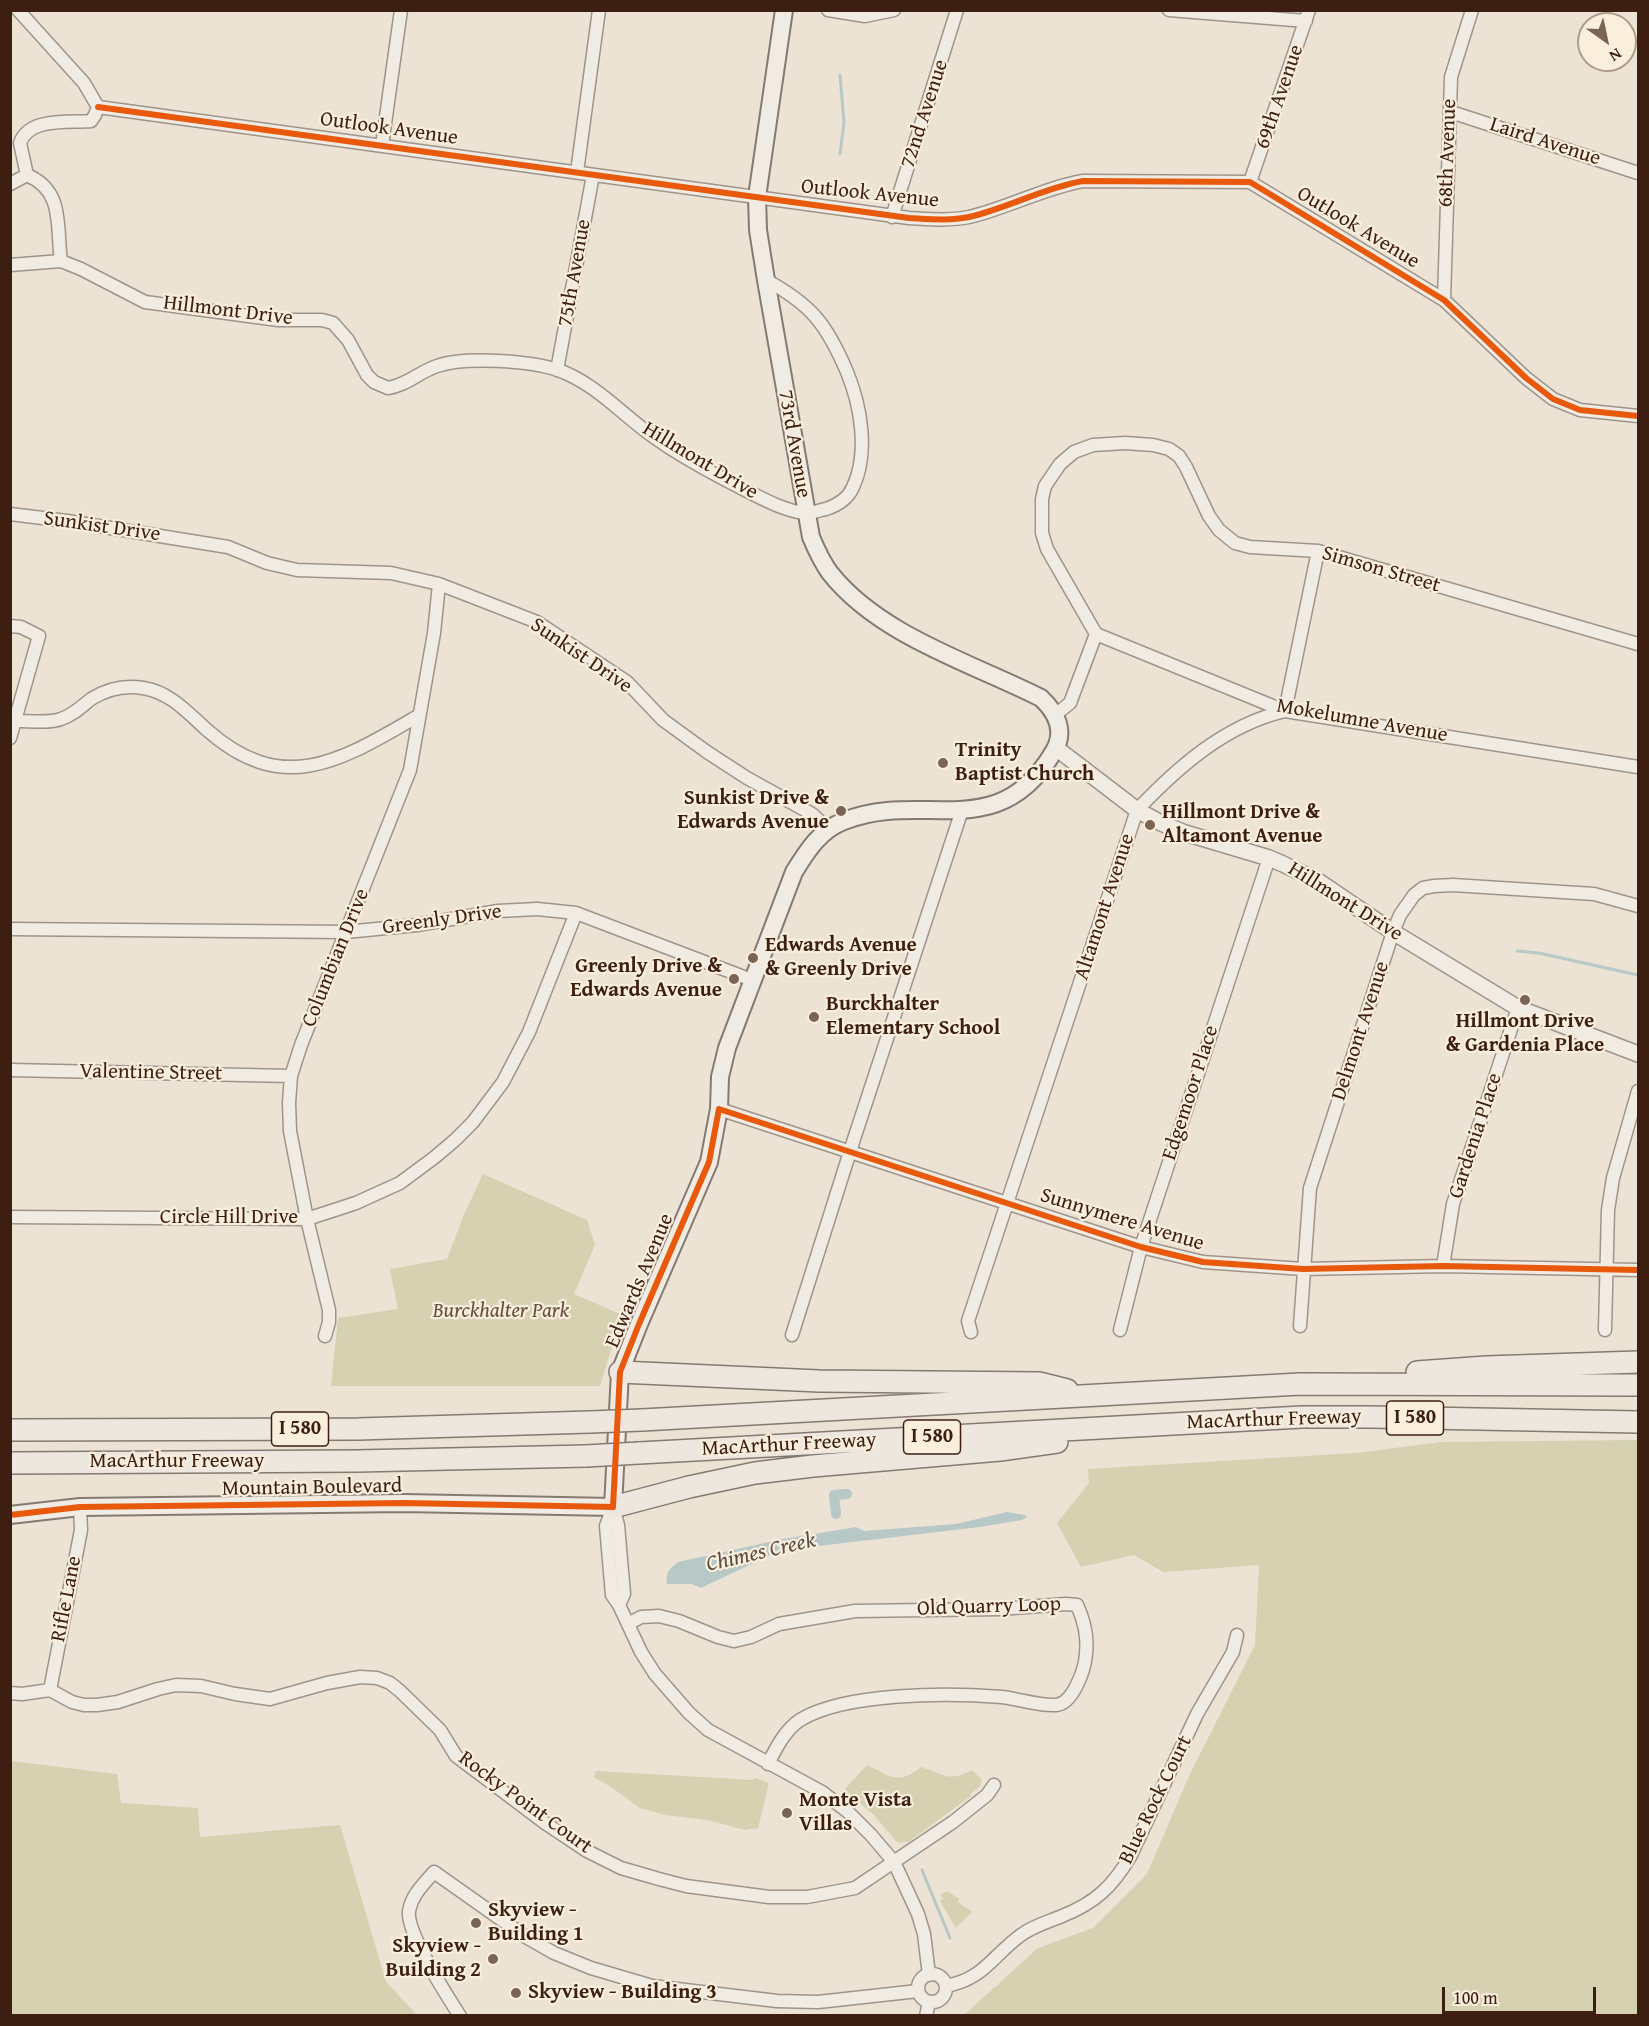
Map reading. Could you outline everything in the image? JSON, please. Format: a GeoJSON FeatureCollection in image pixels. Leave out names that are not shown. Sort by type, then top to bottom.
{"type":"FeatureCollection","features":[{"type":"Feature","properties":{"kind":"highway"},"geometry":{"type":"LineString","coordinates":[[1300,1384],[1459,1368],[1638,1362]]}},
{"type":"Feature","properties":{"kind":"highway"},"geometry":{"type":"LineString","coordinates":[[620,1372],[819,1381],[1039,1383],[1088,1395]]}},
{"type":"Feature","properties":{"kind":"highway","name":"MacArthur Freeway"},"geometry":{"type":"LineString","coordinates":[[10,1430],[358,1429],[590,1422],[1300,1384],[1638,1385]]}},
{"type":"Feature","properties":{"kind":"highway","name":"MacArthur Freeway"},"geometry":{"type":"LineString","coordinates":[[10,1463],[381,1461],[586,1456],[1226,1420],[1371,1417],[1638,1422]]}},
{"type":"Feature","properties":{"kind":"highway"},"geometry":{"type":"LineString","coordinates":[[614,1507],[723,1479],[784,1469],[1000,1450],[1226,1420]]}},
{"type":"Feature","properties":{"kind":"highway"},"geometry":{"type":"LineString","coordinates":[[1604,1422],[1638,1431]]}},
{"type":"Feature","properties":{"kind":"main road","name":"73rd Avenue"},"geometry":{"type":"LineString","coordinates":[[784,10],[757,197],[758,230],[811,537],[830,573],[851,595],[881,618],[910,636],[1041,698],[1055,715]]}},
{"type":"Feature","properties":{"kind":"main road"},"geometry":{"type":"LineString","coordinates":[[828,829],[861,814],[883,810],[962,810],[984,807],[1007,799],[1025,787],[1042,771],[1056,748],[1059,726],[1055,715]]}},
{"type":"Feature","properties":{"kind":"main road","name":"Edwards Avenue"},"geometry":{"type":"LineString","coordinates":[[614,1507],[620,1372],[709,1162],[719,1109],[720,1077],[752,980],[794,872],[806,852],[828,829]]}},
{"type":"Feature","properties":{"kind":"main road","name":"Mountain Boulevard"},"geometry":{"type":"LineString","coordinates":[[10,1515],[80,1507],[404,1503],[614,1507]]}},
{"type":"Feature","properties":{"kind":"street"},"geometry":{"type":"LineString","coordinates":[[18,10],[84,83],[98,107],[91,121],[37,125],[27,131],[20,143],[27,175]]}},
{"type":"Feature","properties":{"kind":"street"},"geometry":{"type":"LineString","coordinates":[[382,145],[401,10]]}},
{"type":"Feature","properties":{"kind":"street"},"geometry":{"type":"LineString","coordinates":[[576,172],[599,10]]}},
{"type":"Feature","properties":{"kind":"street"},"geometry":{"type":"LineString","coordinates":[[828,10],[866,16],[894,10]]}},
{"type":"Feature","properties":{"kind":"street","name":"72nd Avenue"},"geometry":{"type":"LineString","coordinates":[[891,216],[957,10]]}},
{"type":"Feature","properties":{"kind":"street"},"geometry":{"type":"LineString","coordinates":[[1169,10],[1308,16]]}},
{"type":"Feature","properties":{"kind":"street","name":"68th Avenue"},"geometry":{"type":"LineString","coordinates":[[1444,300],[1451,77],[1472,10]]}},
{"type":"Feature","properties":{"kind":"street","name":"69th Avenue"},"geometry":{"type":"LineString","coordinates":[[1250,182],[1308,16]]}},
{"type":"Feature","properties":{"kind":"street","name":"Outlook Avenue"},"geometry":{"type":"LineString","coordinates":[[98,107],[891,216],[944,219],[968,217],[1064,184],[1083,181],[1250,182],[1444,300],[1526,378],[1553,399],[1580,410],[1638,416]]}},
{"type":"Feature","properties":{"kind":"street","name":"Laird Avenue"},"geometry":{"type":"LineString","coordinates":[[1451,112],[1638,173]]}},
{"type":"Feature","properties":{"kind":"street"},"geometry":{"type":"LineString","coordinates":[[10,184],[27,175]]}},
{"type":"Feature","properties":{"kind":"street"},"geometry":{"type":"LineString","coordinates":[[27,175],[49,190],[57,208],[61,261]]}},
{"type":"Feature","properties":{"kind":"street","name":"75th Avenue"},"geometry":{"type":"LineString","coordinates":[[557,370],[593,175]]}},
{"type":"Feature","properties":{"kind":"street","name":"Hillmont Drive"},"geometry":{"type":"LineString","coordinates":[[10,265],[61,261],[98,277],[145,302],[278,320],[322,320],[333,323],[348,340],[367,375],[374,382],[388,388],[410,381],[434,367],[463,360],[507,362],[557,370],[574,378],[651,435],[715,475],[782,508],[807,513]]}},
{"type":"Feature","properties":{"kind":"street"},"geometry":{"type":"LineString","coordinates":[[766,280],[783,289],[807,308],[824,326],[835,344],[849,377],[862,430],[858,474],[852,490],[844,500],[833,507],[807,513]]}},
{"type":"Feature","properties":{"kind":"street","name":"Simson Street"},"geometry":{"type":"LineString","coordinates":[[1096,634],[1047,549],[1042,533],[1041,516],[1045,486],[1056,468],[1074,452],[1093,445],[1125,443],[1153,445],[1169,449],[1179,456],[1209,516],[1219,530],[1235,543],[1250,547],[1318,551],[1638,644]]}},
{"type":"Feature","properties":{"kind":"street","name":"Sunkist Drive"},"geometry":{"type":"LineString","coordinates":[[10,514],[228,547],[267,563],[297,570],[391,573],[439,584],[537,622],[627,682],[663,720],[707,752],[747,778],[812,814],[828,829]]}},
{"type":"Feature","properties":{"kind":"street"},"geometry":{"type":"LineString","coordinates":[[1285,711],[1318,551]]}},
{"type":"Feature","properties":{"kind":"street","name":"Columbian Drive"},"geometry":{"type":"LineString","coordinates":[[325,1336],[329,1322],[329,1310],[307,1219],[290,1131],[291,1076],[301,1045],[410,770],[434,633],[439,584]]}},
{"type":"Feature","properties":{"kind":"street"},"geometry":{"type":"LineString","coordinates":[[10,626],[21,627],[39,636],[10,738]]}},
{"type":"Feature","properties":{"kind":"street"},"geometry":{"type":"LineString","coordinates":[[1055,715],[1070,703],[1096,634]]}},
{"type":"Feature","properties":{"kind":"street","name":"Mokelumne Avenue"},"geometry":{"type":"LineString","coordinates":[[1096,634],[1285,711],[1638,767]]}},
{"type":"Feature","properties":{"kind":"street"},"geometry":{"type":"LineString","coordinates":[[13,721],[58,720],[76,712],[91,699],[107,691],[124,686],[144,688],[168,695],[238,754],[264,765],[294,768],[325,762],[351,753],[418,716]]}},
{"type":"Feature","properties":{"kind":"street","name":"Altamont Avenue"},"geometry":{"type":"LineString","coordinates":[[971,1332],[968,1321],[1137,810],[1195,755],[1250,722],[1285,711]]}},
{"type":"Feature","properties":{"kind":"street","name":"Hillmont Drive"},"geometry":{"type":"LineString","coordinates":[[1056,748],[1137,810],[1185,833],[1269,858],[1318,882],[1393,932],[1518,1008],[1638,1054]]}},
{"type":"Feature","properties":{"kind":"street"},"geometry":{"type":"LineString","coordinates":[[792,1335],[962,810]]}},
{"type":"Feature","properties":{"kind":"street","name":"Edgemoor Place"},"geometry":{"type":"LineString","coordinates":[[1120,1330],[1141,1247],[1269,858]]}},
{"type":"Feature","properties":{"kind":"street","name":"Delmont Avenue"},"geometry":{"type":"LineString","coordinates":[[1300,1326],[1310,1188],[1393,932],[1400,915],[1414,895],[1423,888],[1453,885],[1594,894],[1638,906]]}},
{"type":"Feature","properties":{"kind":"street","name":"Greenly Drive"},"geometry":{"type":"LineString","coordinates":[[10,928],[346,932],[417,925],[498,911],[537,909],[576,913],[752,980]]}},
{"type":"Feature","properties":{"kind":"street","name":"Circle Hill Drive"},"geometry":{"type":"LineString","coordinates":[[10,1217],[307,1219],[356,1203],[400,1183],[435,1157],[473,1122],[503,1082],[529,1032],[576,913]]}},
{"type":"Feature","properties":{"kind":"street","name":"Gardenia Place"},"geometry":{"type":"LineString","coordinates":[[1443,1266],[1453,1204],[1518,1008]]}},
{"type":"Feature","properties":{"kind":"street","name":"Valentine Street"},"geometry":{"type":"LineString","coordinates":[[10,1070],[291,1076]]}},
{"type":"Feature","properties":{"kind":"street"},"geometry":{"type":"LineString","coordinates":[[1605,1330],[1608,1210],[1613,1178],[1638,1091]]}},
{"type":"Feature","properties":{"kind":"street","name":"Sunnymere Avenue"},"geometry":{"type":"LineString","coordinates":[[719,1109],[1141,1247],[1203,1262],[1303,1269],[1443,1266],[1638,1270]]}},
{"type":"Feature","properties":{"kind":"street","name":"Rifle Lane"},"geometry":{"type":"LineString","coordinates":[[50,1690],[81,1530],[80,1507]]}},
{"type":"Feature","properties":{"kind":"street"},"geometry":{"type":"LineString","coordinates":[[614,1507],[618,1525],[624,1594],[619,1605],[655,1674],[689,1713],[708,1730],[822,1792],[871,1835],[894,1863],[918,1914],[924,1934],[929,1974]]}},
{"type":"Feature","properties":{"kind":"street","name":"Old Quarry Loop"},"geometry":{"type":"LineString","coordinates":[[628,1624],[641,1617],[659,1616],[734,1641],[751,1637],[779,1624],[855,1611],[1000,1609],[1065,1604],[1077,1605],[1084,1618],[1086,1655],[1073,1694],[1066,1702],[1056,1705],[1003,1697],[976,1696],[887,1696],[854,1702],[816,1712],[799,1721],[777,1745],[768,1764]]}},
{"type":"Feature","properties":{"kind":"street","name":"Blue Rock Court"},"geometry":{"type":"LineString","coordinates":[[946,1986],[967,1981],[977,1975],[1020,1936],[1089,1904],[1118,1878],[1197,1714],[1233,1652],[1237,1635]]}},
{"type":"Feature","properties":{"kind":"street","name":"Rocky Point Court"},"geometry":{"type":"LineString","coordinates":[[50,1690],[72,1702],[98,1705],[118,1702],[176,1685],[201,1686],[235,1694],[270,1698],[327,1683],[360,1677],[377,1678],[390,1683],[400,1691],[440,1730],[456,1756],[545,1823],[587,1851],[621,1868],[659,1879],[735,1894],[807,1897],[855,1888],[953,1822],[987,1795],[994,1785]]}},
{"type":"Feature","properties":{"kind":"street"},"geometry":{"type":"LineString","coordinates":[[10,1693],[22,1694],[50,1690]]}},
{"type":"Feature","properties":{"kind":"street"},"geometry":{"type":"LineString","coordinates":[[460,2016],[412,1932],[409,1912],[414,1895],[434,1872],[526,1937],[554,1953],[591,1968],[652,1986],[777,2001],[818,2002],[918,1991]]}},
{"type":"Feature","properties":{"kind":"street"},"geometry":{"type":"LineString","coordinates":[[929,1974],[939,1976],[944,1980],[946,1992],[941,2000],[929,2002],[921,1997],[918,1991],[920,1982],[929,1974]]}},
{"type":"Feature","properties":{"kind":"street"},"geometry":{"type":"LineString","coordinates":[[926,2016],[929,2002]]}},
{"type":"Feature","properties":{"kind":"green space","name":"Burckhalter Park"},"geometry":{"type":"Polygon","coordinates":[[[483,1174],[587,1220],[595,1245],[574,1294],[627,1317],[611,1350],[600,1386],[331,1386],[338,1318],[398,1309],[390,1269],[447,1259],[483,1174]]]}},
{"type":"Feature","properties":{"kind":"green space"},"geometry":{"type":"Polygon","coordinates":[[[1638,1440],[1638,2015],[964,2015],[1038,1948],[1093,1928],[1147,1874],[1189,1776],[1255,1645],[1259,1565],[1163,1572],[1134,1555],[1081,1567],[1057,1523],[1089,1483],[1088,1469],[1356,1453],[1441,1442],[1638,1440]]]}},
{"type":"Feature","properties":{"kind":"green space"},"geometry":{"type":"Polygon","coordinates":[[[11,1761],[117,1774],[121,1803],[198,1808],[200,1837],[340,1825],[386,1982],[417,2015],[11,2015],[11,1761]]]}},
{"type":"Feature","properties":{"kind":"green space"},"geometry":{"type":"Polygon","coordinates":[[[867,1765],[882,1773],[900,1778],[921,1767],[952,1777],[972,1770],[982,1780],[980,1786],[970,1794],[971,1796],[907,1843],[906,1841],[901,1843],[896,1841],[873,1814],[844,1790],[867,1765]]]}},
{"type":"Feature","properties":{"kind":"green space"},"geometry":{"type":"Polygon","coordinates":[[[596,1771],[752,1780],[756,1778],[769,1783],[758,1828],[745,1830],[707,1820],[665,1815],[640,1808],[594,1777],[596,1771]]]}},
{"type":"Feature","properties":{"kind":"green space"},"geometry":{"type":"Polygon","coordinates":[[[947,1891],[972,1912],[956,1928],[940,1901],[943,1898],[941,1895],[947,1891]]]}},
{"type":"Feature","properties":{"kind":"water"},"geometry":{"type":"Polygon","coordinates":[[[1007,1512],[1027,1517],[1022,1520],[980,1527],[793,1549],[768,1556],[701,1588],[692,1584],[667,1584],[667,1574],[678,1562],[783,1539],[856,1527],[864,1531],[956,1524],[1007,1512]]]}},
{"type":"Feature","properties":{"kind":"waterway"},"geometry":{"type":"LineString","coordinates":[[840,75],[844,123],[840,154]]}},
{"type":"Feature","properties":{"kind":"waterway","name":"Chimes Creek"},"geometry":{"type":"LineString","coordinates":[[1517,951],[1539,953],[1638,975]]}},
{"type":"Feature","properties":{"kind":"waterway","name":"Chimes Creek"},"geometry":{"type":"LineString","coordinates":[[836,1514],[834,1495],[847,1494]]}},
{"type":"Feature","properties":{"kind":"waterway"},"geometry":{"type":"LineString","coordinates":[[922,1870],[950,1938]]}},
{"type":"Feature","properties":{"kind":"cycle path"},"geometry":{"type":"LineString","coordinates":[[98,107],[909,218],[969,217],[1054,188],[1083,181],[1250,182],[1444,300],[1526,378],[1553,399],[1580,410],[1638,416]]}},
{"type":"Feature","properties":{"kind":"cycle path"},"geometry":{"type":"LineString","coordinates":[[10,1515],[80,1507],[404,1503],[613,1507],[620,1372],[709,1162],[719,1109],[1141,1247],[1203,1262],[1303,1269],[1443,1266],[1638,1270]]}},
{"type":"Feature","properties":{"kind":"place","name":"Trinity Baptist Church"},"geometry":{"type":"Point","coordinates":[943,763]}},
{"type":"Feature","properties":{"kind":"place","name":"Sunkist Drive & Edwards Avenue"},"geometry":{"type":"Point","coordinates":[841,811]}},
{"type":"Feature","properties":{"kind":"place","name":"Hillmont Drive & Altamont Avenue"},"geometry":{"type":"Point","coordinates":[1150,825]}},
{"type":"Feature","properties":{"kind":"place","name":"Edwards Avenue & Greenly Drive"},"geometry":{"type":"Point","coordinates":[753,958]}},
{"type":"Feature","properties":{"kind":"place","name":"Greenly Drive & Edwards Avenue"},"geometry":{"type":"Point","coordinates":[734,979]}},
{"type":"Feature","properties":{"kind":"place","name":"Hillmont Drive & Gardenia Place"},"geometry":{"type":"Point","coordinates":[1525,1000]}},
{"type":"Feature","properties":{"kind":"place","name":"Burckhalter Elementary School"},"geometry":{"type":"Point","coordinates":[814,1017]}},
{"type":"Feature","properties":{"kind":"place","name":"Monte Vista Villas"},"geometry":{"type":"Point","coordinates":[787,1813]}},
{"type":"Feature","properties":{"kind":"place","name":"Skyview - Building 1"},"geometry":{"type":"Point","coordinates":[476,1923]}},
{"type":"Feature","properties":{"kind":"place","name":"Skyview - Building 2"},"geometry":{"type":"Point","coordinates":[493,1959]}},
{"type":"Feature","properties":{"kind":"place","name":"Skyview - Building 3"},"geometry":{"type":"Point","coordinates":[516,1993]}}]}
